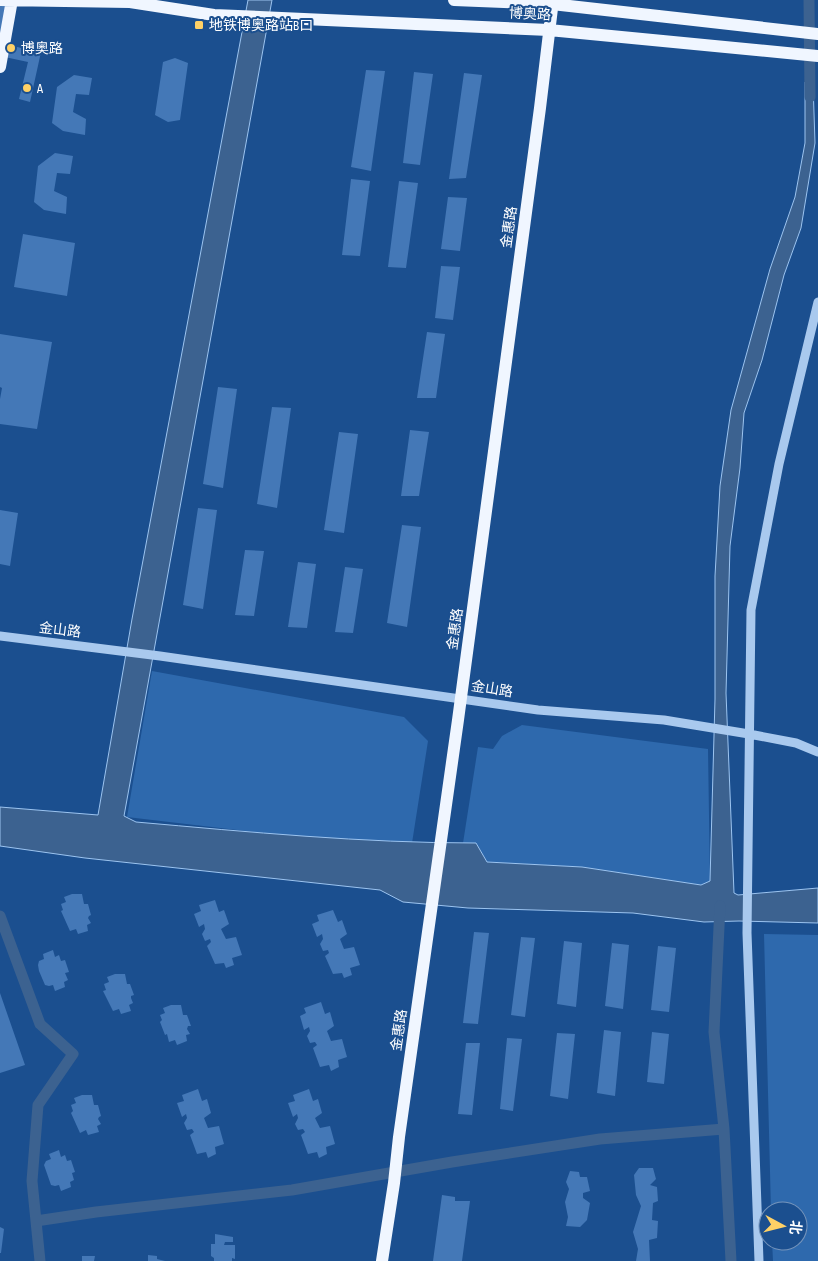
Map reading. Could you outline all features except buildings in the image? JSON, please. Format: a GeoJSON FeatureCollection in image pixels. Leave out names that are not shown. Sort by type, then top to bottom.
{"type":"FeatureCollection","features":[{"type":"Feature","properties":{"kind":"main road","name":"博奥路"},"geometry":{"type":"LineString","coordinates":[[0,0],[130,2],[214,15],[549,30],[818,56]]}},
{"type":"Feature","properties":{"kind":"main road"},"geometry":{"type":"LineString","coordinates":[[0,67],[12,0]]}},
{"type":"Feature","properties":{"kind":"main road","name":"博奥路"},"geometry":{"type":"LineString","coordinates":[[454,0],[553,2],[818,34]]}},
{"type":"Feature","properties":{"kind":"main road","name":"金惠路"},"geometry":{"type":"LineString","coordinates":[[382,1261],[461,698],[553,2]]}},
{"type":"Feature","properties":{"kind":"street"},"geometry":{"type":"LineString","coordinates":[[759,1261],[747,933],[746,733],[751,610],[779,464],[818,302]]}},
{"type":"Feature","properties":{"kind":"street","name":"金山路"},"geometry":{"type":"LineString","coordinates":[[0,636],[160,656],[538,710],[664,720],[796,743],[818,752]]}},
{"type":"Feature","properties":{"kind":"shaded area"},"geometry":{"type":"Polygon","coordinates":[[[248,0],[272,0],[124,816],[136,822],[264,833],[348,839],[476,843],[487,862],[582,867],[701,885],[710,881],[715,699],[715,576],[720,486],[731,410],[770,269],[795,197],[805,143],[805,82],[813,83],[815,143],[801,228],[784,275],[762,360],[744,413],[740,468],[730,546],[726,693],[734,893],[738,895],[818,888],[818,923],[704,922],[633,913],[468,908],[403,902],[380,890],[85,858],[0,846],[0,807],[98,815],[132,619],[248,0]]]}},
{"type":"Feature","properties":{"kind":"shaded area"},"geometry":{"type":"Polygon","coordinates":[[[152,671],[404,717],[428,741],[412,843],[297,837],[127,817],[152,671]]]}},
{"type":"Feature","properties":{"kind":"shaded area"},"geometry":{"type":"Polygon","coordinates":[[[522,725],[708,749],[710,881],[702,885],[582,867],[487,862],[476,843],[463,843],[478,747],[493,749],[502,736],[522,725]]]}},
{"type":"Feature","properties":{"kind":"shaded area"},"geometry":{"type":"Polygon","coordinates":[[[764,934],[818,935],[818,1261],[773,1261],[772,1251],[808,1251],[808,1201],[771,1201],[764,934]]]}},
{"type":"Feature","properties":{"kind":"waterway"},"geometry":{"type":"LineString","coordinates":[[809,0],[810,97]]}},
{"type":"Feature","properties":{"kind":"waterway"},"geometry":{"type":"LineString","coordinates":[[720,906],[714,1032],[724,1129],[731,1261]]}},
{"type":"Feature","properties":{"kind":"waterway"},"geometry":{"type":"LineString","coordinates":[[0,916],[40,1024],[73,1054],[38,1105],[32,1181],[40,1261]]}},
{"type":"Feature","properties":{"kind":"waterway"},"geometry":{"type":"LineString","coordinates":[[36,1221],[96,1212],[292,1190],[600,1139],[724,1129]]}},
{"type":"Feature","properties":{"kind":"place","name":"地铁博奥路站B口"},"geometry":{"type":"Point","coordinates":[199,25]}},
{"type":"Feature","properties":{"kind":"place","name":"博奥路"},"geometry":{"type":"Point","coordinates":[11,48]}},
{"type":"Feature","properties":{"kind":"place","name":"A"},"geometry":{"type":"Point","coordinates":[27,88]}}]}
